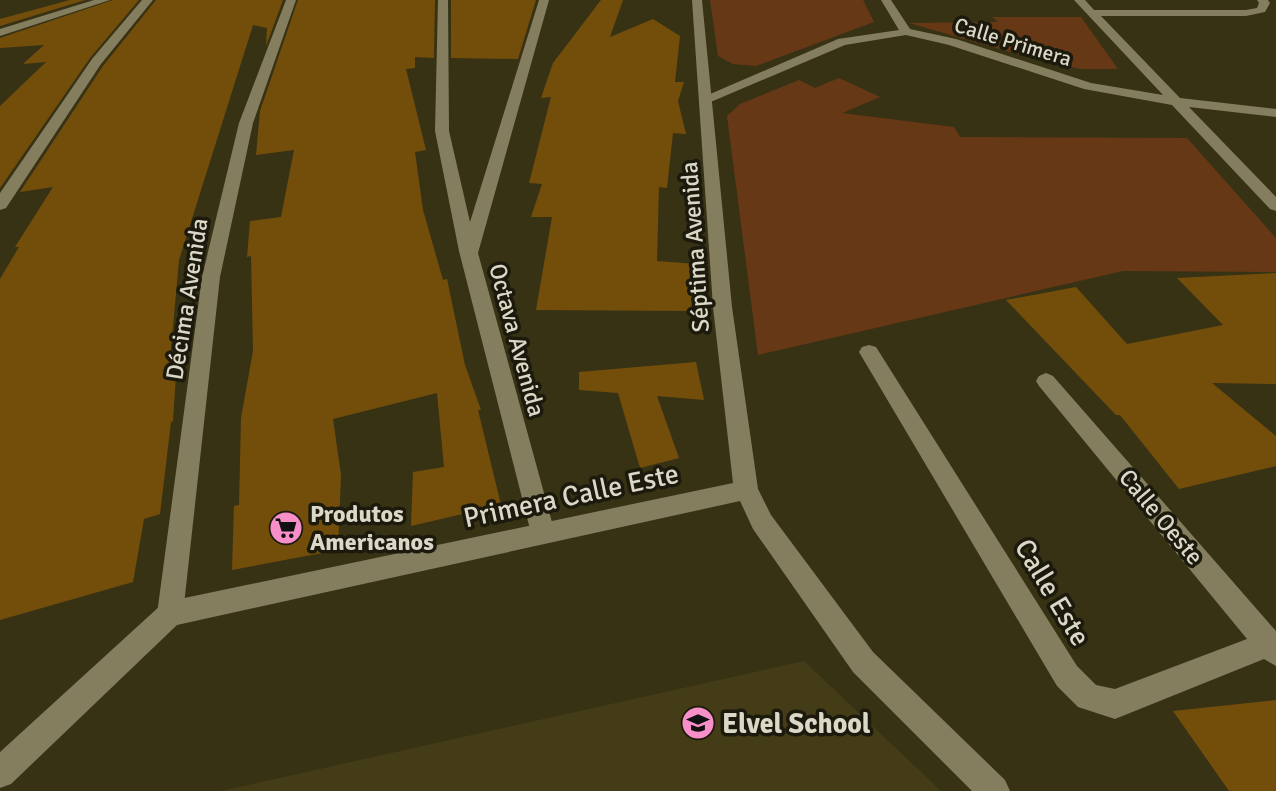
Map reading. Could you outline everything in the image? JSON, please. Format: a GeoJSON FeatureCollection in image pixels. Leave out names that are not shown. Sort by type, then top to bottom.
{"type":"FeatureCollection","features":[{"type":"Feature","properties":{"kind":"street"},"geometry":{"type":"LineString","coordinates":[[0,33],[106,0]]}},
{"type":"Feature","properties":{"kind":"street"},"geometry":{"type":"LineString","coordinates":[[0,205],[96,62],[148,0]]}},
{"type":"Feature","properties":{"kind":"street","name":"Décima Avenida"},"geometry":{"type":"LineString","coordinates":[[170,614],[211,277],[246,123],[291,0]]}},
{"type":"Feature","properties":{"kind":"street"},"geometry":{"type":"LineString","coordinates":[[443,0],[442,131],[469,253]]}},
{"type":"Feature","properties":{"kind":"street","name":"Octava Avenida"},"geometry":{"type":"LineString","coordinates":[[543,533],[469,253],[544,0]]}},
{"type":"Feature","properties":{"kind":"street","name":"Séptima Avenida"},"geometry":{"type":"LineString","coordinates":[[697,0],[708,98],[732,411],[746,489]]}},
{"type":"Feature","properties":{"kind":"street"},"geometry":{"type":"LineString","coordinates":[[886,0],[906,32]]}},
{"type":"Feature","properties":{"kind":"street"},"geometry":{"type":"LineString","coordinates":[[1079,0],[1276,206]]}},
{"type":"Feature","properties":{"kind":"street"},"geometry":{"type":"LineString","coordinates":[[1093,13],[1246,13],[1262,5]]}},
{"type":"Feature","properties":{"kind":"street","name":"Calle Primera"},"geometry":{"type":"LineString","coordinates":[[708,98],[842,42],[906,32],[952,42],[1089,86],[1174,101],[1276,113]]}},
{"type":"Feature","properties":{"kind":"street","name":"Calle Este"},"geometry":{"type":"LineString","coordinates":[[869,352],[1067,676],[1088,696],[1115,704],[1272,648]]}},
{"type":"Feature","properties":{"kind":"street","name":"Calle Oeste"},"geometry":{"type":"LineString","coordinates":[[1046,381],[1272,648]]}},
{"type":"Feature","properties":{"kind":"street"},"geometry":{"type":"LineString","coordinates":[[746,489],[762,522],[863,662],[994,791]]}},
{"type":"Feature","properties":{"kind":"street","name":"Primera Calle Este"},"geometry":{"type":"LineString","coordinates":[[170,614],[746,489]]}},
{"type":"Feature","properties":{"kind":"street"},"geometry":{"type":"LineString","coordinates":[[0,773],[170,614]]}},
{"type":"Feature","properties":{"kind":"shaded area"},"geometry":{"type":"Polygon","coordinates":[[[710,0],[863,0],[874,22],[756,66],[733,64],[718,56],[710,0]]]}},
{"type":"Feature","properties":{"kind":"shaded area"},"geometry":{"type":"Polygon","coordinates":[[[992,17],[1081,17],[1118,69],[1081,69],[1035,59],[909,23],[998,22],[992,17]]]}},
{"type":"Feature","properties":{"kind":"shaded area"},"geometry":{"type":"Polygon","coordinates":[[[839,78],[880,97],[842,113],[954,127],[960,137],[1187,138],[1276,238],[1276,272],[1123,271],[758,355],[727,116],[740,104],[799,80],[815,88],[839,78]]]}},
{"type":"Feature","properties":{"kind":"shaded area","name":"Elvel School"},"geometry":{"type":"Polygon","coordinates":[[[804,661],[941,791],[221,791],[804,661]]]}},
{"type":"Feature","properties":{"kind":"building"},"geometry":{"type":"Polygon","coordinates":[[[70,0],[85,0],[0,26],[0,19],[70,0]]]}},
{"type":"Feature","properties":{"kind":"building"},"geometry":{"type":"Polygon","coordinates":[[[113,0],[139,0],[90,58],[0,188],[0,106],[46,62],[23,64],[44,45],[0,48],[0,38],[113,0]]]}},
{"type":"Feature","properties":{"kind":"building"},"geometry":{"type":"Polygon","coordinates":[[[156,0],[283,0],[266,46],[267,28],[253,25],[179,260],[170,360],[177,359],[173,421],[160,514],[144,519],[133,582],[0,620],[0,279],[19,247],[15,247],[53,187],[20,192],[103,66],[156,0]]]}},
{"type":"Feature","properties":{"kind":"building"},"geometry":{"type":"Polygon","coordinates":[[[298,0],[435,0],[434,58],[415,57],[415,68],[406,69],[426,150],[415,152],[423,210],[443,280],[447,279],[465,365],[481,410],[478,410],[501,505],[411,526],[413,472],[444,467],[437,393],[333,419],[341,475],[338,550],[232,570],[234,506],[239,505],[241,418],[253,351],[251,256],[247,257],[250,221],[281,217],[294,150],[256,155],[260,111],[298,0]]]}},
{"type":"Feature","properties":{"kind":"building"},"geometry":{"type":"Polygon","coordinates":[[[451,0],[536,0],[518,59],[451,58],[451,0]]]}},
{"type":"Feature","properties":{"kind":"building"},"geometry":{"type":"Polygon","coordinates":[[[601,0],[623,0],[610,37],[653,19],[680,36],[675,82],[684,82],[678,101],[686,134],[673,133],[667,188],[659,187],[657,261],[696,264],[697,311],[536,310],[552,217],[531,217],[542,184],[529,183],[551,97],[541,98],[553,63],[601,0]]]}},
{"type":"Feature","properties":{"kind":"building"},"geometry":{"type":"Polygon","coordinates":[[[1276,273],[1276,384],[1212,383],[1276,436],[1276,466],[1179,489],[1120,415],[1116,415],[1006,300],[1076,287],[1127,344],[1223,325],[1177,278],[1276,273]]]}},
{"type":"Feature","properties":{"kind":"building"},"geometry":{"type":"Polygon","coordinates":[[[696,362],[704,400],[657,396],[679,458],[640,468],[618,393],[579,390],[579,372],[696,362]]]}},
{"type":"Feature","properties":{"kind":"building"},"geometry":{"type":"Polygon","coordinates":[[[1276,700],[1276,791],[1229,791],[1173,711],[1276,700]]]}},
{"type":"Feature","properties":{"kind":"place","name":"Produtos Americanos"},"geometry":{"type":"Point","coordinates":[286,528]}},
{"type":"Feature","properties":{"kind":"place","name":"Elvel School"},"geometry":{"type":"Point","coordinates":[698,723]}}]}
